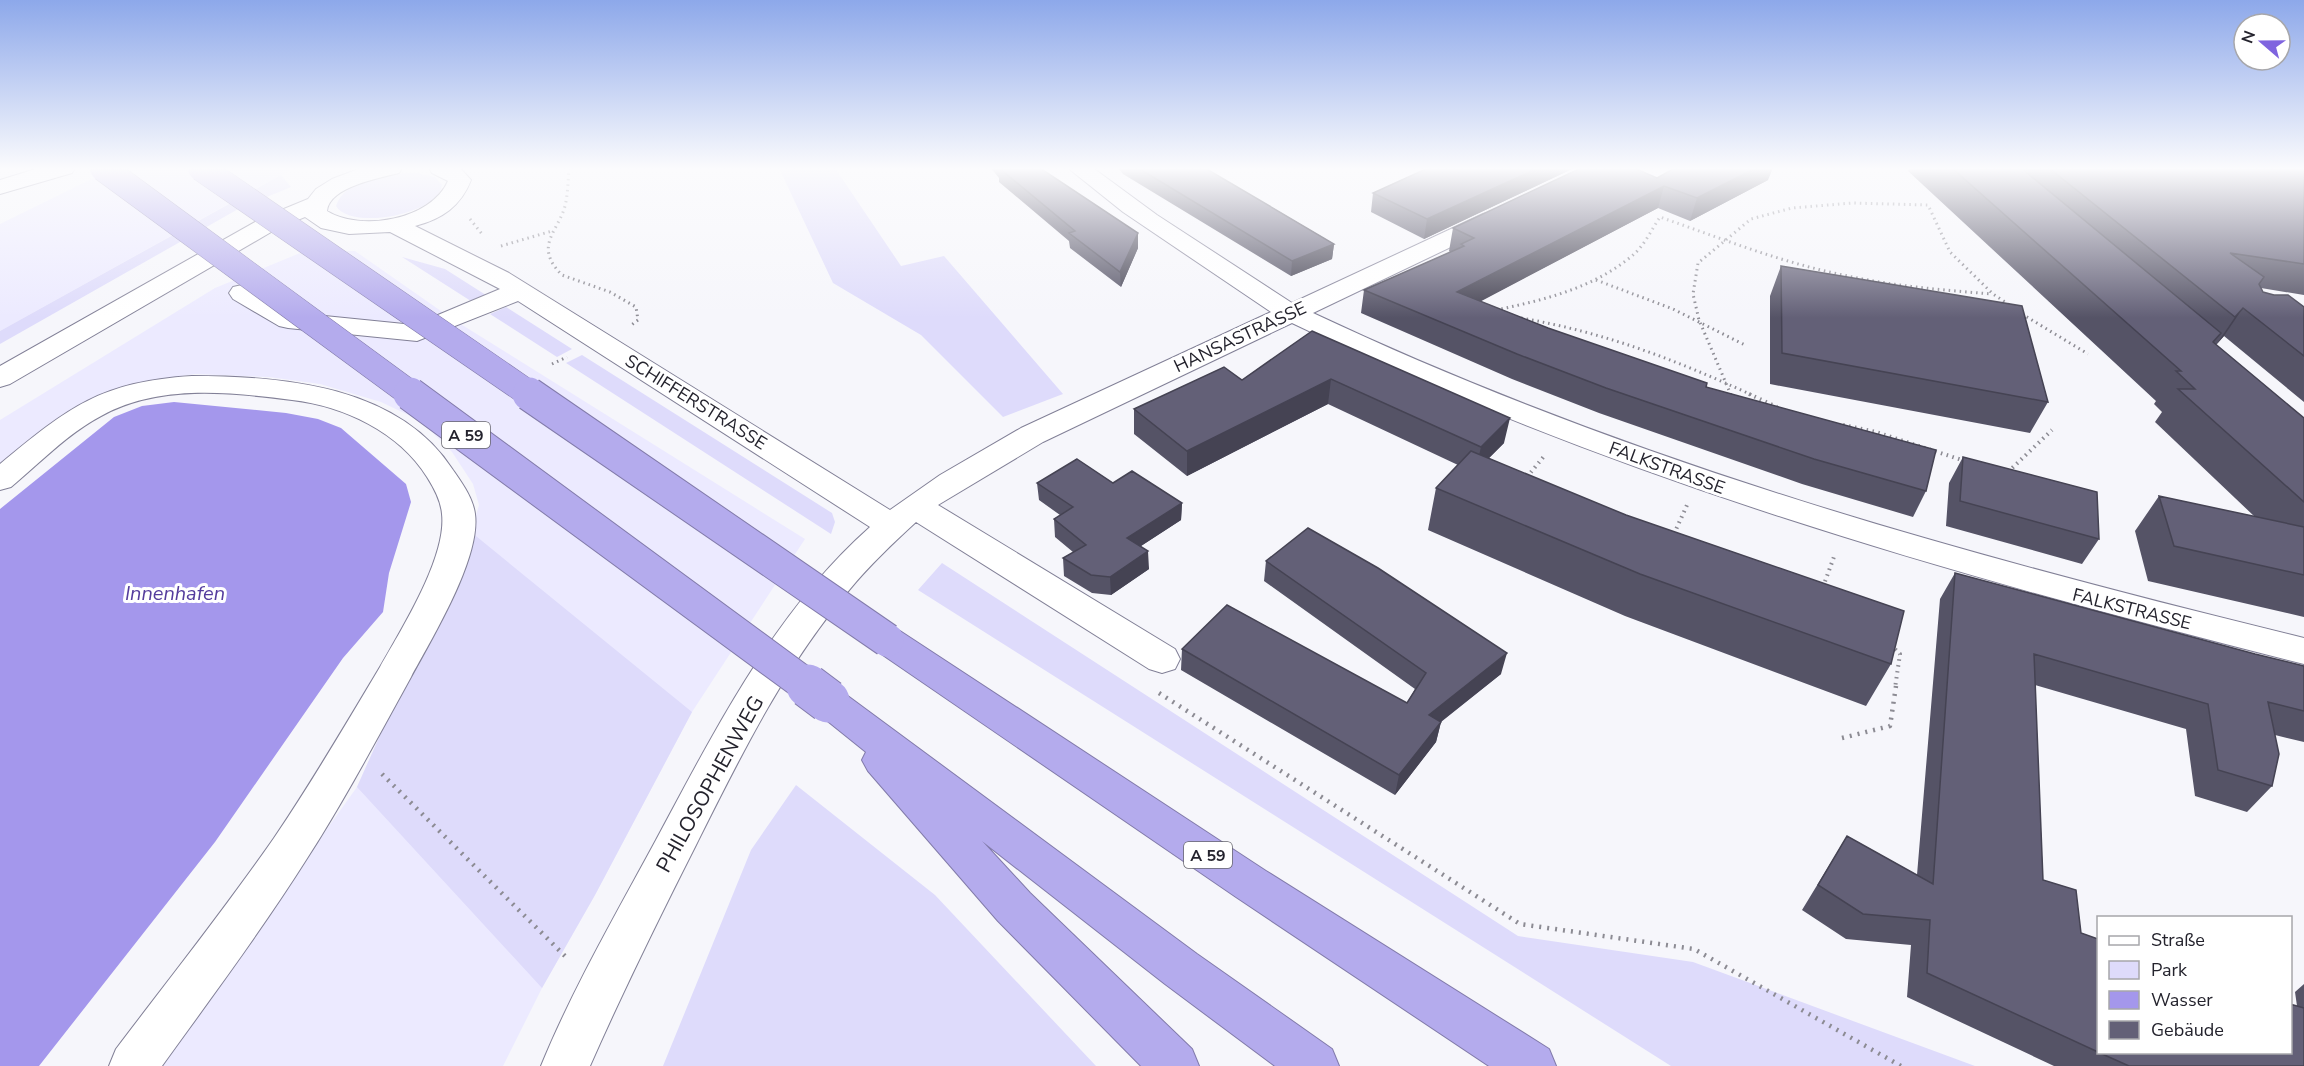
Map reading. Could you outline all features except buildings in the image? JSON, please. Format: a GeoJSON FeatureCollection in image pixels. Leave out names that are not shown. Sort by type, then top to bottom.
{"type":"FeatureCollection","features":[{"type":"Feature","properties":{"kind":"highway","name":"A 59"},"geometry":{"type":"LineString","coordinates":[[171,218],[828,701],[1180,969],[1315,1066]]}},
{"type":"Feature","properties":{"kind":"highway","name":"A 59"},"geometry":{"type":"LineString","coordinates":[[273,218],[887,640],[1251,884],[1532,1066]]}},
{"type":"Feature","properties":{"kind":"highway"},"geometry":{"type":"LineString","coordinates":[[828,701],[1014,907],[1175,1066]]}},
{"type":"Feature","properties":{"kind":"street"},"geometry":{"type":"LineString","coordinates":[[0,356],[9,347],[236,218]]}},
{"type":"Feature","properties":{"kind":"street"},"geometry":{"type":"LineString","coordinates":[[0,378],[173,278],[308,218]]}},
{"type":"Feature","properties":{"kind":"street"},"geometry":{"type":"LineString","coordinates":[[326,218],[339,227],[363,229],[394,225],[415,218]]}},
{"type":"Feature","properties":{"kind":"street","name":"SCHIFFERSTRASSE"},"geometry":{"type":"LineString","coordinates":[[441,218],[443,222],[470,242],[509,285]]}},
{"type":"Feature","properties":{"kind":"street","name":"FALKSTRASSE"},"geometry":{"type":"LineString","coordinates":[[1146,218],[1291,313],[1404,365],[1565,431],[1700,481],[1844,528],[1988,571],[2304,651]]}},
{"type":"Feature","properties":{"kind":"street","name":"HANSASTRASSE"},"geometry":{"type":"LineString","coordinates":[[904,516],[965,474],[1032,435],[1493,218]]}},
{"type":"Feature","properties":{"kind":"street","name":"SCHIFFERSTRASSE"},"geometry":{"type":"LineString","coordinates":[[394,225],[509,285],[600,341],[904,516],[944,525],[1162,659]]}},
{"type":"Feature","properties":{"kind":"street"},"geometry":{"type":"LineString","coordinates":[[242,293],[288,320],[417,333],[509,285]]}},
{"type":"Feature","properties":{"kind":"street"},"geometry":{"type":"LineString","coordinates":[[0,480],[92,408],[132,392],[184,385],[250,386],[307,393],[368,412],[404,430],[432,459],[459,514],[455,548],[426,618],[341,768],[274,873],[133,1066]]}},
{"type":"Feature","properties":{"kind":"street","name":"PHILOSOPHENWEG"},"geometry":{"type":"LineString","coordinates":[[565,1066],[610,968],[735,732],[803,625],[822,600],[904,516]]}},
{"type":"Feature","properties":{"kind":"path"},"geometry":{"type":"LineString","coordinates":[[559,218],[552,231],[550,256],[556,269],[562,275],[610,291],[636,307],[638,320],[600,341]]}},
{"type":"Feature","properties":{"kind":"path"},"geometry":{"type":"LineString","coordinates":[[1497,314],[1485,312],[1552,298],[1595,279],[1634,254],[1659,218]]}},
{"type":"Feature","properties":{"kind":"path"},"geometry":{"type":"LineString","coordinates":[[1662,218],[1724,240],[1822,270],[1905,286],[1993,294]]}},
{"type":"Feature","properties":{"kind":"path"},"geometry":{"type":"LineString","coordinates":[[1733,399],[1699,320],[1693,294],[1698,263],[1724,240],[1756,218]]}},
{"type":"Feature","properties":{"kind":"path"},"geometry":{"type":"LineString","coordinates":[[1934,218],[1950,252],[1993,294],[2088,354]]}},
{"type":"Feature","properties":{"kind":"path"},"geometry":{"type":"LineString","coordinates":[[497,247],[552,231]]}},
{"type":"Feature","properties":{"kind":"path"},"geometry":{"type":"LineString","coordinates":[[1595,279],[1650,298],[1699,320],[1747,346]]}},
{"type":"Feature","properties":{"kind":"path"},"geometry":{"type":"LineString","coordinates":[[1521,318],[1589,331],[1656,354],[1726,383],[1782,411],[1770,412]]}},
{"type":"Feature","properties":{"kind":"path"},"geometry":{"type":"LineString","coordinates":[[1834,423],[1876,432],[1975,464]]}},
{"type":"Feature","properties":{"kind":"path"},"geometry":{"type":"LineString","coordinates":[[2004,476],[2052,430]]}},
{"type":"Feature","properties":{"kind":"path"},"geometry":{"type":"LineString","coordinates":[[1523,481],[1565,431]]}},
{"type":"Feature","properties":{"kind":"path"},"geometry":{"type":"LineString","coordinates":[[1672,539],[1700,481]]}},
{"type":"Feature","properties":{"kind":"path"},"geometry":{"type":"LineString","coordinates":[[1821,591],[1844,528]]}},
{"type":"Feature","properties":{"kind":"path"},"geometry":{"type":"LineString","coordinates":[[1842,738],[1890,726],[1900,654],[1886,640]]}},
{"type":"Feature","properties":{"kind":"path"},"geometry":{"type":"LineString","coordinates":[[1261,759],[1520,924],[1694,948],[1901,1066]]}},
{"type":"Feature","properties":{"kind":"path"},"geometry":{"type":"LineString","coordinates":[[341,768],[376,768],[570,962],[610,968]]}},
{"type":"Feature","properties":{"kind":"shaded area"},"geometry":{"type":"Polygon","coordinates":[[[13,218],[204,218],[0,331],[0,224],[13,218]]]}},
{"type":"Feature","properties":{"kind":"shaded area"},"geometry":{"type":"Polygon","coordinates":[[[305,251],[355,251],[451,318],[805,539],[692,712],[595,895],[542,988],[503,1066],[157,1066],[357,787],[471,532],[479,505],[473,484],[452,452],[421,421],[381,402],[320,384],[269,377],[195,374],[147,381],[102,394],[0,472],[0,420],[215,288],[305,251]]]}},
{"type":"Feature","properties":{"kind":"green space"},"geometry":{"type":"Polygon","coordinates":[[[204,218],[223,218],[0,344],[0,331],[204,218]]]}},
{"type":"Feature","properties":{"kind":"green space"},"geometry":{"type":"Polygon","coordinates":[[[802,218],[869,218],[901,266],[944,256],[1063,394],[1003,417],[921,335],[833,283],[802,218]]]}},
{"type":"Feature","properties":{"kind":"green space"},"geometry":{"type":"Polygon","coordinates":[[[402,257],[445,269],[489,297],[474,303],[402,257]]]}},
{"type":"Feature","properties":{"kind":"green space"},"geometry":{"type":"Polygon","coordinates":[[[506,307],[572,349],[557,357],[490,314],[506,307]]]}},
{"type":"Feature","properties":{"kind":"green space"},"geometry":{"type":"Polygon","coordinates":[[[582,355],[832,513],[835,522],[831,534],[566,363],[582,355]]]}},
{"type":"Feature","properties":{"kind":"green space"},"geometry":{"type":"Polygon","coordinates":[[[471,532],[692,712],[595,895],[542,988],[357,787],[471,532]]]}},
{"type":"Feature","properties":{"kind":"green space"},"geometry":{"type":"Polygon","coordinates":[[[942,563],[1518,936],[1693,962],[1975,1066],[1671,1066],[918,590],[942,563]]]}},
{"type":"Feature","properties":{"kind":"green space"},"geometry":{"type":"Polygon","coordinates":[[[796,785],[935,895],[1096,1066],[663,1066],[751,850],[796,785]]]}},
{"type":"Feature","properties":{"kind":"water","name":"Innenhafen"},"geometry":{"type":"Polygon","coordinates":[[[174,402],[286,413],[318,419],[341,428],[406,484],[411,502],[389,573],[383,612],[343,658],[215,842],[39,1066],[0,1066],[0,509],[114,417],[142,406],[174,402]]]}}]}
